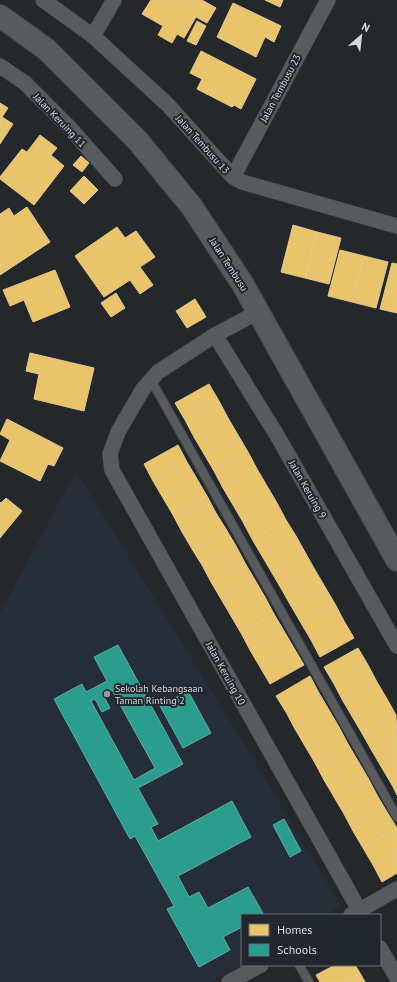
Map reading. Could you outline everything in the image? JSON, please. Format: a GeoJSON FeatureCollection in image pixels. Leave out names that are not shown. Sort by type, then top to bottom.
{"type":"FeatureCollection","features":[{"type":"Feature","properties":{"kind":"street","name":"Jalan Tembusu 13"},"geometry":{"type":"LineString","coordinates":[[43,0],[93,36],[168,105],[233,177],[242,182],[397,226]]}},
{"type":"Feature","properties":{"kind":"street"},"geometry":{"type":"LineString","coordinates":[[93,36],[114,0]]}},
{"type":"Feature","properties":{"kind":"street","name":"Jalan Tembusu 23"},"geometry":{"type":"LineString","coordinates":[[233,177],[328,0]]}},
{"type":"Feature","properties":{"kind":"street","name":"Jalan Tembusu"},"geometry":{"type":"LineString","coordinates":[[0,16],[46,49],[138,141],[192,207],[242,283],[397,560]]}},
{"type":"Feature","properties":{"kind":"street","name":"Jalan Keruing 11"},"geometry":{"type":"LineString","coordinates":[[0,66],[25,83],[69,127],[115,179]]}},
{"type":"Feature","properties":{"kind":"street"},"geometry":{"type":"LineString","coordinates":[[151,380],[158,372],[215,335],[258,312]]}},
{"type":"Feature","properties":{"kind":"street","name":"Jalan Keruing 9"},"geometry":{"type":"LineString","coordinates":[[215,335],[278,437],[397,646]]}},
{"type":"Feature","properties":{"kind":"street","name":"Jalan Keruing 10"},"geometry":{"type":"LineString","coordinates":[[151,380],[143,390],[118,432],[110,454],[112,470],[357,913]]}},
{"type":"Feature","properties":{"kind":"street"},"geometry":{"type":"LineString","coordinates":[[357,913],[397,889]]}},
{"type":"Feature","properties":{"kind":"street"},"geometry":{"type":"LineString","coordinates":[[381,950],[397,978]]}},
{"type":"Feature","properties":{"kind":"street"},"geometry":{"type":"LineString","coordinates":[[229,982],[259,966]]}},
{"type":"Feature","properties":{"kind":"lane"},"geometry":{"type":"LineString","coordinates":[[151,380],[397,817]]}},
{"type":"Feature","properties":{"kind":"lane"},"geometry":{"type":"LineString","coordinates":[[301,966],[309,982]]}},
{"type":"Feature","properties":{"kind":"shaded area","name":"Sekolah Kebangsaan Taman Rinting 2"},"geometry":{"type":"Polygon","coordinates":[[[76,471],[263,775],[341,906],[327,914],[241,914],[241,965],[212,982],[0,982],[0,613],[76,471]]]}},
{"type":"Feature","properties":{"kind":"building: Homes"},"geometry":{"type":"Polygon","coordinates":[[[151,0],[202,0],[216,8],[207,23],[196,17],[184,38],[177,34],[172,43],[158,35],[163,26],[142,14],[151,0]]]}},
{"type":"Feature","properties":{"kind":"building: Homes"},"geometry":{"type":"Polygon","coordinates":[[[265,0],[283,0],[280,7],[265,0]]]}},
{"type":"Feature","properties":{"kind":"building: Homes"},"geometry":{"type":"Polygon","coordinates":[[[233,3],[281,26],[274,42],[265,37],[256,57],[217,37],[233,3]]]}},
{"type":"Feature","properties":{"kind":"building: Homes"},"geometry":{"type":"Polygon","coordinates":[[[197,21],[206,26],[196,45],[187,41],[197,21]]]}},
{"type":"Feature","properties":{"kind":"building: Homes"},"geometry":{"type":"Polygon","coordinates":[[[201,51],[256,79],[241,109],[234,105],[232,107],[197,89],[202,79],[190,73],[201,51]]]}},
{"type":"Feature","properties":{"kind":"building: Homes"},"geometry":{"type":"Polygon","coordinates":[[[0,103],[8,108],[2,117],[13,124],[0,144],[0,103]]]}},
{"type":"Feature","properties":{"kind":"building: Homes"},"geometry":{"type":"Polygon","coordinates":[[[40,135],[57,148],[51,155],[64,166],[34,205],[0,179],[0,177],[22,149],[27,152],[40,135]]]}},
{"type":"Feature","properties":{"kind":"building: Homes"},"geometry":{"type":"Polygon","coordinates":[[[81,156],[89,163],[82,172],[73,165],[81,156]]]}},
{"type":"Feature","properties":{"kind":"building: Homes"},"geometry":{"type":"Polygon","coordinates":[[[84,176],[98,190],[84,204],[70,191],[84,176]]]}},
{"type":"Feature","properties":{"kind":"building: Homes"},"geometry":{"type":"Polygon","coordinates":[[[27,207],[50,242],[0,275],[0,214],[9,208],[14,216],[27,207]]]}},
{"type":"Feature","properties":{"kind":"building: Homes"},"geometry":{"type":"Polygon","coordinates":[[[293,225],[317,232],[305,278],[281,272],[293,225]]]}},
{"type":"Feature","properties":{"kind":"building: Homes"},"geometry":{"type":"Polygon","coordinates":[[[117,227],[125,238],[136,231],[155,257],[140,267],[153,285],[140,294],[130,280],[104,297],[75,256],[117,227]]]}},
{"type":"Feature","properties":{"kind":"building: Homes"},"geometry":{"type":"Polygon","coordinates":[[[317,232],[341,238],[329,284],[305,278],[317,232]]]}},
{"type":"Feature","properties":{"kind":"building: Homes"},"geometry":{"type":"Polygon","coordinates":[[[340,250],[364,256],[352,302],[328,296],[340,250]]]}},
{"type":"Feature","properties":{"kind":"building: Homes"},"geometry":{"type":"Polygon","coordinates":[[[364,256],[388,262],[376,308],[352,302],[364,256]]]}},
{"type":"Feature","properties":{"kind":"building: Homes"},"geometry":{"type":"Polygon","coordinates":[[[392,263],[397,264],[397,313],[380,309],[392,263]]]}},
{"type":"Feature","properties":{"kind":"building: Homes"},"geometry":{"type":"Polygon","coordinates":[[[55,270],[70,307],[33,322],[24,300],[10,306],[3,290],[55,270]]]}},
{"type":"Feature","properties":{"kind":"building: Homes"},"geometry":{"type":"Polygon","coordinates":[[[116,293],[125,308],[111,317],[101,303],[116,293]]]}},
{"type":"Feature","properties":{"kind":"building: Homes"},"geometry":{"type":"Polygon","coordinates":[[[195,299],[206,317],[187,328],[176,311],[195,299]]]}},
{"type":"Feature","properties":{"kind":"building: Homes"},"geometry":{"type":"Polygon","coordinates":[[[30,353],[94,368],[84,411],[34,399],[39,374],[26,371],[30,353]]]}},
{"type":"Feature","properties":{"kind":"building: Homes"},"geometry":{"type":"Polygon","coordinates":[[[209,384],[219,401],[185,420],[175,403],[209,384]]]}},
{"type":"Feature","properties":{"kind":"building: Homes"},"geometry":{"type":"Polygon","coordinates":[[[219,401],[228,418],[194,437],[185,420],[219,401]]]}},
{"type":"Feature","properties":{"kind":"building: Homes"},"geometry":{"type":"Polygon","coordinates":[[[228,418],[238,435],[204,454],[194,437],[228,418]]]}},
{"type":"Feature","properties":{"kind":"building: Homes"},"geometry":{"type":"Polygon","coordinates":[[[7,419],[63,448],[54,466],[48,464],[40,481],[0,461],[10,440],[0,434],[7,419]]]}},
{"type":"Feature","properties":{"kind":"building: Homes"},"geometry":{"type":"Polygon","coordinates":[[[238,435],[248,452],[214,471],[204,454],[238,435]]]}},
{"type":"Feature","properties":{"kind":"building: Homes"},"geometry":{"type":"Polygon","coordinates":[[[178,445],[187,462],[153,481],[144,464],[178,445]]]}},
{"type":"Feature","properties":{"kind":"building: Homes"},"geometry":{"type":"Polygon","coordinates":[[[248,452],[257,469],[223,488],[214,471],[248,452]]]}},
{"type":"Feature","properties":{"kind":"building: Homes"},"geometry":{"type":"Polygon","coordinates":[[[187,462],[197,479],[163,498],[153,481],[187,462]]]}},
{"type":"Feature","properties":{"kind":"building: Homes"},"geometry":{"type":"Polygon","coordinates":[[[257,469],[267,486],[233,505],[223,488],[257,469]]]}},
{"type":"Feature","properties":{"kind":"building: Homes"},"geometry":{"type":"Polygon","coordinates":[[[197,479],[207,496],[173,515],[163,498],[197,479]]]}},
{"type":"Feature","properties":{"kind":"building: Homes"},"geometry":{"type":"Polygon","coordinates":[[[267,486],[277,503],[243,522],[233,505],[267,486]]]}},
{"type":"Feature","properties":{"kind":"building: Homes"},"geometry":{"type":"Polygon","coordinates":[[[207,496],[216,513],[182,532],[173,515],[207,496]]]}},
{"type":"Feature","properties":{"kind":"building: Homes"},"geometry":{"type":"Polygon","coordinates":[[[6,498],[22,511],[0,538],[0,502],[1,503],[6,498]]]}},
{"type":"Feature","properties":{"kind":"building: Homes"},"geometry":{"type":"Polygon","coordinates":[[[277,503],[286,520],[252,539],[243,522],[277,503]]]}},
{"type":"Feature","properties":{"kind":"building: Homes"},"geometry":{"type":"Polygon","coordinates":[[[216,513],[226,529],[192,549],[182,532],[216,513]]]}},
{"type":"Feature","properties":{"kind":"building: Homes"},"geometry":{"type":"Polygon","coordinates":[[[286,520],[296,536],[262,556],[252,539],[286,520]]]}},
{"type":"Feature","properties":{"kind":"building: Homes"},"geometry":{"type":"Polygon","coordinates":[[[226,529],[236,546],[202,565],[192,549],[226,529]]]}},
{"type":"Feature","properties":{"kind":"building: Homes"},"geometry":{"type":"Polygon","coordinates":[[[296,536],[306,554],[272,573],[262,556],[296,536]]]}},
{"type":"Feature","properties":{"kind":"building: Homes"},"geometry":{"type":"Polygon","coordinates":[[[236,546],[245,563],[211,582],[202,565],[236,546]]]}},
{"type":"Feature","properties":{"kind":"building: Homes"},"geometry":{"type":"Polygon","coordinates":[[[306,554],[315,570],[282,590],[272,573],[306,554]]]}},
{"type":"Feature","properties":{"kind":"building: Homes"},"geometry":{"type":"Polygon","coordinates":[[[245,563],[255,580],[221,599],[211,582],[245,563]]]}},
{"type":"Feature","properties":{"kind":"building: Homes"},"geometry":{"type":"Polygon","coordinates":[[[315,570],[325,587],[291,606],[282,590],[315,570]]]}},
{"type":"Feature","properties":{"kind":"building: Homes"},"geometry":{"type":"Polygon","coordinates":[[[255,580],[265,597],[231,616],[221,599],[255,580]]]}},
{"type":"Feature","properties":{"kind":"building: Homes"},"geometry":{"type":"Polygon","coordinates":[[[325,587],[335,604],[301,623],[291,606],[325,587]]]}},
{"type":"Feature","properties":{"kind":"building: Homes"},"geometry":{"type":"Polygon","coordinates":[[[265,597],[274,614],[241,633],[231,616],[265,597]]]}},
{"type":"Feature","properties":{"kind":"building: Homes"},"geometry":{"type":"Polygon","coordinates":[[[335,604],[344,621],[311,640],[301,623],[335,604]]]}},
{"type":"Feature","properties":{"kind":"building: Homes"},"geometry":{"type":"Polygon","coordinates":[[[274,614],[284,631],[250,650],[241,633],[274,614]]]}},
{"type":"Feature","properties":{"kind":"building: Homes"},"geometry":{"type":"Polygon","coordinates":[[[344,621],[354,638],[320,657],[311,640],[344,621]]]}},
{"type":"Feature","properties":{"kind":"building: Homes"},"geometry":{"type":"Polygon","coordinates":[[[284,631],[294,648],[260,667],[250,650],[284,631]]]}},
{"type":"Feature","properties":{"kind":"building: Homes"},"geometry":{"type":"Polygon","coordinates":[[[294,648],[304,665],[270,684],[260,667],[294,648]]]}},
{"type":"Feature","properties":{"kind":"building: Homes"},"geometry":{"type":"Polygon","coordinates":[[[358,648],[368,665],[334,684],[324,667],[358,648]]]}},
{"type":"Feature","properties":{"kind":"building: Homes"},"geometry":{"type":"Polygon","coordinates":[[[368,665],[377,682],[343,701],[334,684],[368,665]]]}},
{"type":"Feature","properties":{"kind":"building: Homes"},"geometry":{"type":"Polygon","coordinates":[[[310,676],[319,693],[286,712],[276,696],[310,676]]]}},
{"type":"Feature","properties":{"kind":"building: Homes"},"geometry":{"type":"Polygon","coordinates":[[[377,682],[387,699],[353,718],[343,701],[377,682]]]}},
{"type":"Feature","properties":{"kind":"building: Homes"},"geometry":{"type":"Polygon","coordinates":[[[319,693],[329,710],[295,729],[286,712],[319,693]]]}},
{"type":"Feature","properties":{"kind":"building: Homes"},"geometry":{"type":"Polygon","coordinates":[[[387,699],[396,715],[363,735],[353,718],[387,699]]]}},
{"type":"Feature","properties":{"kind":"building: Homes"},"geometry":{"type":"Polygon","coordinates":[[[329,710],[339,727],[305,746],[295,729],[329,710]]]}},
{"type":"Feature","properties":{"kind":"building: Homes"},"geometry":{"type":"Polygon","coordinates":[[[396,715],[397,737],[372,751],[363,735],[396,715]]]}},
{"type":"Feature","properties":{"kind":"building: Homes"},"geometry":{"type":"Polygon","coordinates":[[[339,727],[348,744],[315,763],[305,746],[339,727]]]}},
{"type":"Feature","properties":{"kind":"building: Homes"},"geometry":{"type":"Polygon","coordinates":[[[397,737],[397,760],[382,768],[372,751],[397,737]]]}},
{"type":"Feature","properties":{"kind":"building: Homes"},"geometry":{"type":"Polygon","coordinates":[[[348,744],[358,761],[324,780],[315,763],[348,744]]]}},
{"type":"Feature","properties":{"kind":"building: Homes"},"geometry":{"type":"Polygon","coordinates":[[[397,760],[397,782],[392,785],[382,768],[397,760]]]}},
{"type":"Feature","properties":{"kind":"building: Homes"},"geometry":{"type":"Polygon","coordinates":[[[358,761],[368,778],[334,797],[324,780],[358,761]]]}},
{"type":"Feature","properties":{"kind":"building: Homes"},"geometry":{"type":"Polygon","coordinates":[[[368,778],[377,795],[344,814],[334,797],[368,778]]]}},
{"type":"Feature","properties":{"kind":"building: Homes"},"geometry":{"type":"Polygon","coordinates":[[[397,782],[397,795],[392,785],[397,782]]]}},
{"type":"Feature","properties":{"kind":"building: Homes"},"geometry":{"type":"Polygon","coordinates":[[[377,795],[387,812],[353,831],[344,814],[377,795]]]}},
{"type":"Feature","properties":{"kind":"building: Homes"},"geometry":{"type":"Polygon","coordinates":[[[387,812],[397,828],[363,848],[353,831],[387,812]]]}},
{"type":"Feature","properties":{"kind":"building: Homes"},"geometry":{"type":"Polygon","coordinates":[[[397,828],[397,851],[373,865],[363,848],[397,828]]]}},
{"type":"Feature","properties":{"kind":"building: Homes"},"geometry":{"type":"Polygon","coordinates":[[[397,851],[397,873],[382,882],[373,865],[397,851]]]}},
{"type":"Feature","properties":{"kind":"building: Homes"},"geometry":{"type":"Polygon","coordinates":[[[333,966],[356,966],[360,973],[345,982],[320,982],[316,975],[333,966]]]}},
{"type":"Feature","properties":{"kind":"building: Homes"},"geometry":{"type":"Polygon","coordinates":[[[360,973],[365,982],[345,982],[360,973]]]}},
{"type":"Feature","properties":{"kind":"building: Schools"},"geometry":{"type":"Polygon","coordinates":[[[118,645],[183,764],[138,788],[158,824],[151,827],[158,841],[232,801],[251,837],[178,876],[189,897],[199,892],[208,908],[248,887],[263,914],[241,914],[241,928],[223,937],[230,950],[199,967],[167,909],[174,906],[135,836],[130,839],[54,699],[82,684],[86,692],[107,681],[94,657],[118,645]],[[112,690],[103,695],[110,708],[102,712],[95,699],[91,701],[134,780],[155,768],[112,690]]]}},
{"type":"Feature","properties":{"kind":"building: Schools"},"geometry":{"type":"Polygon","coordinates":[[[188,691],[211,733],[183,748],[160,706],[188,691]]]}},
{"type":"Feature","properties":{"kind":"building: Schools"},"geometry":{"type":"Polygon","coordinates":[[[284,819],[301,851],[290,857],[273,825],[284,819]]]}},
{"type":"Feature","properties":{"kind":"place","name":"Sekolah Kebangsaan Taman Rinting 2"},"geometry":{"type":"Point","coordinates":[107,694]}}]}
